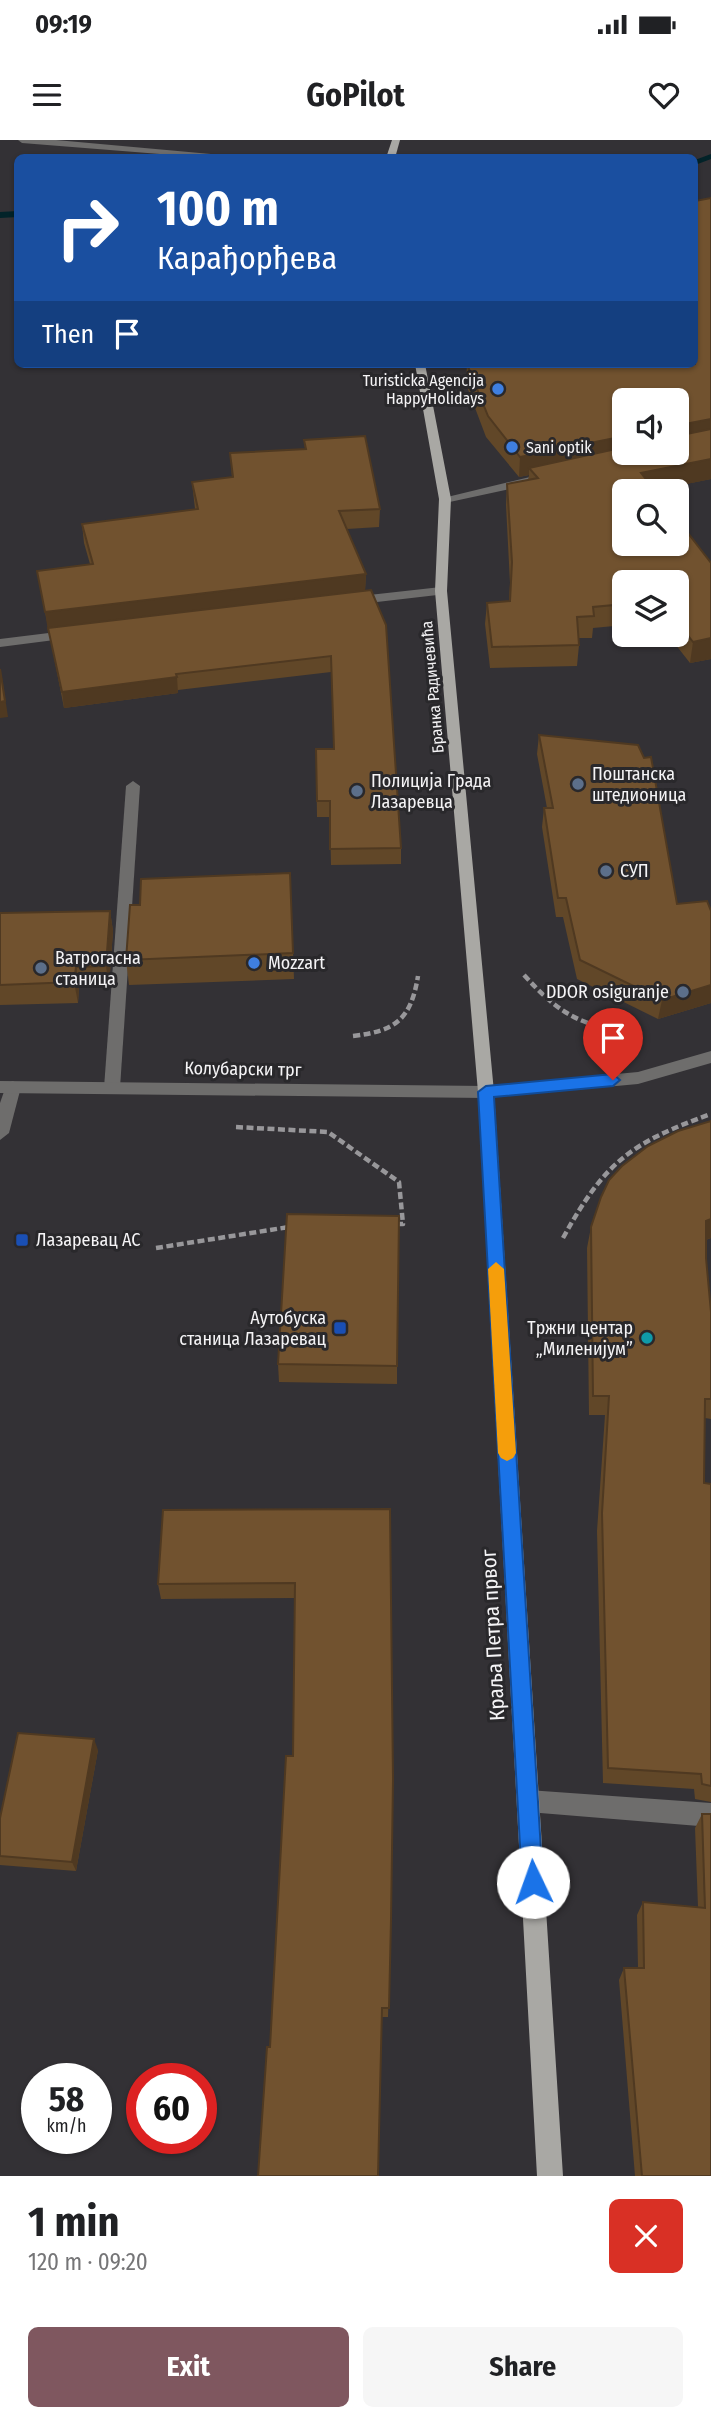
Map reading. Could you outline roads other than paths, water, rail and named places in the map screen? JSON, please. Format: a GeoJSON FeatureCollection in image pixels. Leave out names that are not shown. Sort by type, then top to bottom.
{"type":"FeatureCollection","features":[{"type":"Feature","properties":{"kind":"main road","name":"Бранка Радичевића"},"geometry":{"type":"LineString","coordinates":[[421,368],[445,499],[441,591],[486,1092]]}},
{"type":"Feature","properties":{"kind":"main road","name":"Краља Петра првог"},"geometry":{"type":"LineString","coordinates":[[486,1092],[550,2176]]}},
{"type":"Feature","properties":{"kind":"street"},"geometry":{"type":"LineString","coordinates":[[22,140],[200,154]]}},
{"type":"Feature","properties":{"kind":"street"},"geometry":{"type":"LineString","coordinates":[[445,499],[541,479]]}},
{"type":"Feature","properties":{"kind":"street"},"geometry":{"type":"LineString","coordinates":[[331,603],[441,591]]}},
{"type":"Feature","properties":{"kind":"street"},"geometry":{"type":"LineString","coordinates":[[0,643],[83,632]]}},
{"type":"Feature","properties":{"kind":"street"},"geometry":{"type":"LineString","coordinates":[[112,1088],[133,786]]}},
{"type":"Feature","properties":{"kind":"street","name":"Колубарски трг"},"geometry":{"type":"LineString","coordinates":[[6,1087],[486,1092],[638,1078],[711,1057]]}},
{"type":"Feature","properties":{"kind":"street"},"geometry":{"type":"LineString","coordinates":[[0,1133],[6,1087]]}},
{"type":"Feature","properties":{"kind":"street"},"geometry":{"type":"LineString","coordinates":[[528,1801],[711,1815]]}},
{"type":"Feature","properties":{"kind":"waterway"},"geometry":{"type":"LineString","coordinates":[[698,162],[711,156]]}},
{"type":"Feature","properties":{"kind":"waterway"},"geometry":{"type":"LineString","coordinates":[[0,215],[14,214]]}},
{"type":"Feature","properties":{"kind":"place","name":"Turisticka Agencija HappyHolidays"},"geometry":{"type":"Point","coordinates":[498,389]}},
{"type":"Feature","properties":{"kind":"place","name":"Sani optik"},"geometry":{"type":"Point","coordinates":[512,447]}},
{"type":"Feature","properties":{"kind":"place","name":"Поштанска штедионица"},"geometry":{"type":"Point","coordinates":[578,784]}},
{"type":"Feature","properties":{"kind":"place","name":"Полиција Града Лазаревца"},"geometry":{"type":"Point","coordinates":[357,791]}},
{"type":"Feature","properties":{"kind":"place","name":"СУП"},"geometry":{"type":"Point","coordinates":[606,871]}},
{"type":"Feature","properties":{"kind":"place","name":"Mozzart"},"geometry":{"type":"Point","coordinates":[254,963]}},
{"type":"Feature","properties":{"kind":"place","name":"Ватрогасна станица"},"geometry":{"type":"Point","coordinates":[41,968]}},
{"type":"Feature","properties":{"kind":"place","name":"DDOR osiguranje"},"geometry":{"type":"Point","coordinates":[683,992]}},
{"type":"Feature","properties":{"kind":"place","name":"Лазаревац АС"},"geometry":{"type":"Point","coordinates":[22,1240]}},
{"type":"Feature","properties":{"kind":"place","name":"Аутобуска станица Лазаревац"},"geometry":{"type":"Point","coordinates":[340,1328]}},
{"type":"Feature","properties":{"kind":"place","name":"Тржни центар „Миленијум”"},"geometry":{"type":"Point","coordinates":[647,1338]}}]}
